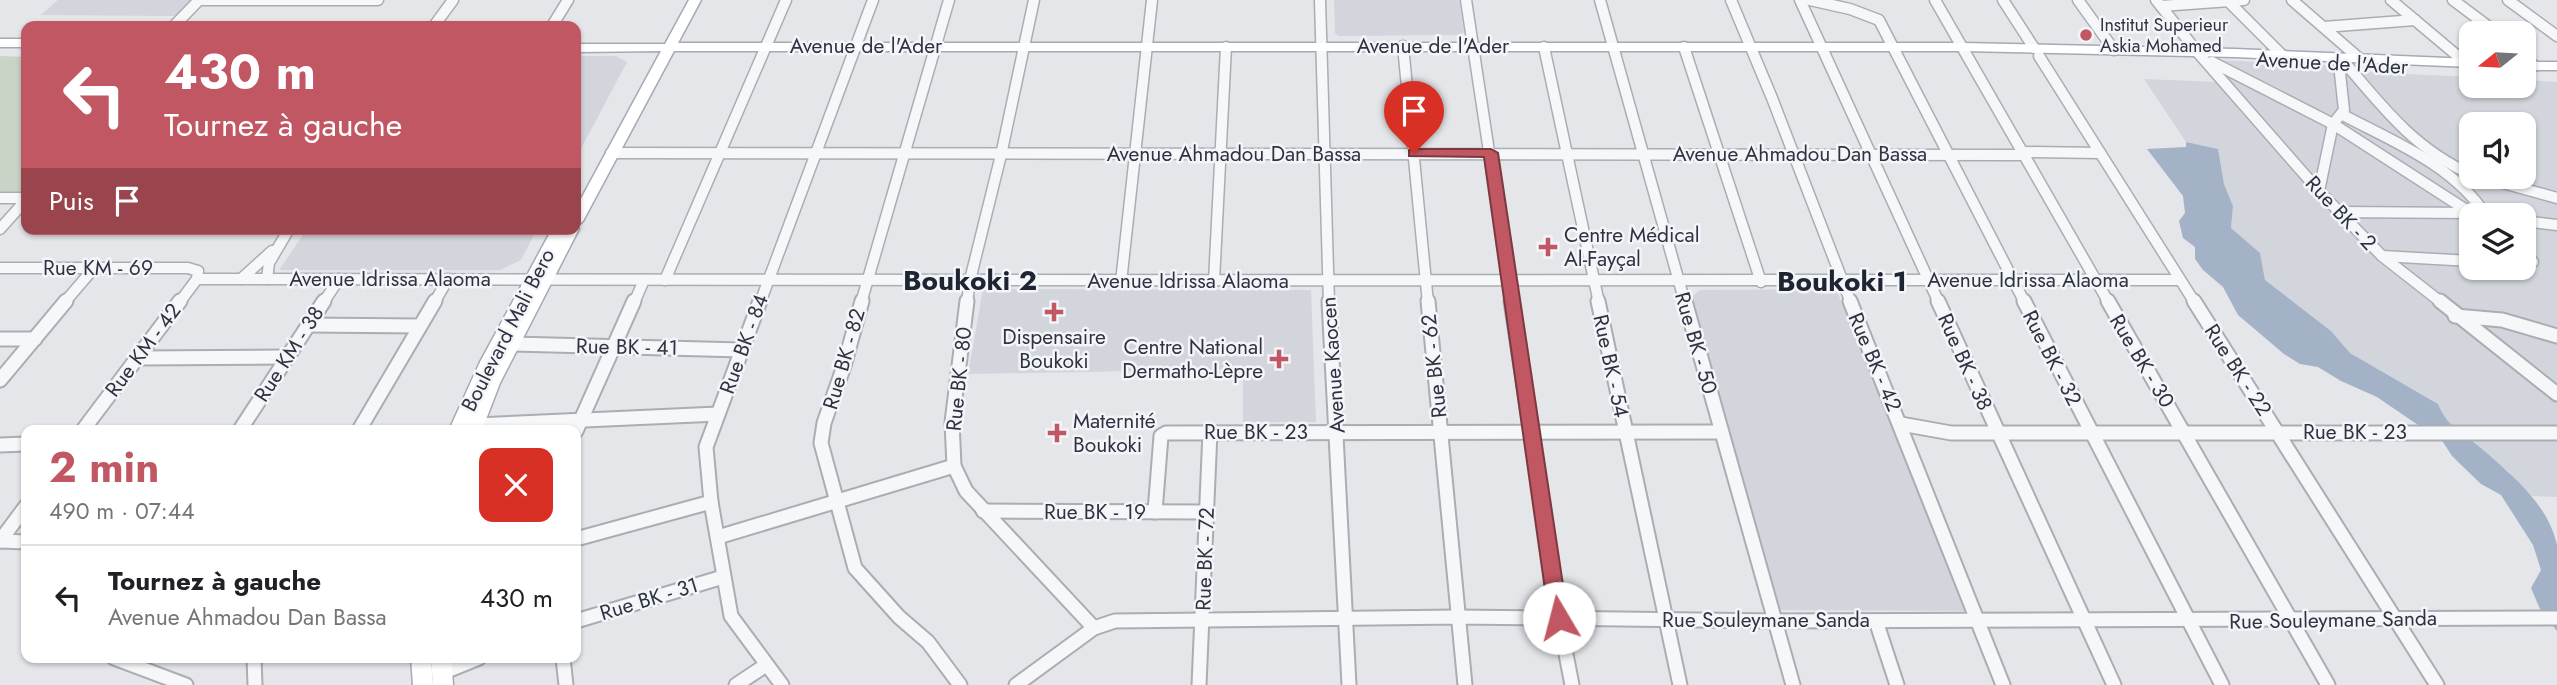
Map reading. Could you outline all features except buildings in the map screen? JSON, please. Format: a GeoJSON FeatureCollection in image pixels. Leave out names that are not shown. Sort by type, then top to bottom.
{"type":"FeatureCollection","features":[{"type":"Feature","properties":{"kind":"main road"},"geometry":{"type":"LineString","coordinates":[[581,211],[664,47],[684,0]]}},
{"type":"Feature","properties":{"kind":"main road"},"geometry":{"type":"LineString","coordinates":[[581,191],[664,47],[695,0]]}},
{"type":"Feature","properties":{"kind":"main road"},"geometry":{"type":"LineString","coordinates":[[0,43],[21,43]]}},
{"type":"Feature","properties":{"kind":"main road","name":"Avenue de l'Ader"},"geometry":{"type":"LineString","coordinates":[[581,46],[1963,47],[2036,52],[2114,50],[2342,64],[2459,66]]}},
{"type":"Feature","properties":{"kind":"main road"},"geometry":{"type":"LineString","coordinates":[[0,49],[21,49]]}},
{"type":"Feature","properties":{"kind":"main road","name":"Avenue de l'Ader"},"geometry":{"type":"LineString","coordinates":[[2199,55],[2282,55],[2459,65]]}},
{"type":"Feature","properties":{"kind":"main road"},"geometry":{"type":"LineString","coordinates":[[2536,68],[2555,69]]}},
{"type":"Feature","properties":{"kind":"main road","name":"Boulevard Mali Bero"},"geometry":{"type":"LineString","coordinates":[[476,425],[492,383],[513,344],[557,235]]}},
{"type":"Feature","properties":{"kind":"main road","name":"Boulevard Mali Bero"},"geometry":{"type":"LineString","coordinates":[[460,425],[539,279],[568,235]]}},
{"type":"Feature","properties":{"kind":"main road"},"geometry":{"type":"LineString","coordinates":[[421,663],[423,685]]}},
{"type":"Feature","properties":{"kind":"street"},"geometry":{"type":"LineString","coordinates":[[179,21],[199,0],[378,0]]}},
{"type":"Feature","properties":{"kind":"street"},"geometry":{"type":"LineString","coordinates":[[438,21],[453,0]]}},
{"type":"Feature","properties":{"kind":"street"},"geometry":{"type":"LineString","coordinates":[[555,21],[569,0]]}},
{"type":"Feature","properties":{"kind":"street"},"geometry":{"type":"LineString","coordinates":[[666,279],[786,0]]}},
{"type":"Feature","properties":{"kind":"street","name":"Rue BK - 84"},"geometry":{"type":"LineString","coordinates":[[782,685],[734,624],[723,577],[711,502],[706,447],[873,0]]}},
{"type":"Feature","properties":{"kind":"street","name":"Rue BK - 82"},"geometry":{"type":"LineString","coordinates":[[949,0],[867,279],[840,384],[821,437],[835,502],[855,568],[899,617],[928,642],[960,685]]}},
{"type":"Feature","properties":{"kind":"street","name":"Rue BK - 80"},"geometry":{"type":"LineString","coordinates":[[1034,0],[1001,155],[970,280],[952,422],[954,466],[965,491],[1094,628]]}},
{"type":"Feature","properties":{"kind":"street"},"geometry":{"type":"LineString","coordinates":[[1121,282],[1152,0]]}},
{"type":"Feature","properties":{"kind":"street","name":"Avenue Kaocen"},"geometry":{"type":"LineString","coordinates":[[1320,0],[1328,282],[1338,431],[1349,685]]}},
{"type":"Feature","properties":{"kind":"street"},"geometry":{"type":"LineString","coordinates":[[1466,0],[1559,618],[1572,685]]}},
{"type":"Feature","properties":{"kind":"street","name":"Rue BK - 50"},"geometry":{"type":"LineString","coordinates":[[1600,0],[1611,47],[1793,685]]}},
{"type":"Feature","properties":{"kind":"street","name":"Rue BK - 42"},"geometry":{"type":"LineString","coordinates":[[1731,0],[2003,685]]}},
{"type":"Feature","properties":{"kind":"street","name":"Rue BK - 38"},"geometry":{"type":"LineString","coordinates":[[1800,0],[2114,685]]}},
{"type":"Feature","properties":{"kind":"street","name":"Rue BK - 32"},"geometry":{"type":"LineString","coordinates":[[1810,0],[1852,4],[1877,18],[2222,685]]}},
{"type":"Feature","properties":{"kind":"street","name":"Rue BK - 30"},"geometry":{"type":"LineString","coordinates":[[1935,0],[2328,685]]}},
{"type":"Feature","properties":{"kind":"street","name":"Rue BK - 22"},"geometry":{"type":"LineString","coordinates":[[2003,0],[2437,685]]}},
{"type":"Feature","properties":{"kind":"street"},"geometry":{"type":"LineString","coordinates":[[2078,0],[2114,50]]}},
{"type":"Feature","properties":{"kind":"street"},"geometry":{"type":"LineString","coordinates":[[2158,3],[2244,0]]}},
{"type":"Feature","properties":{"kind":"street"},"geometry":{"type":"LineString","coordinates":[[2292,0],[2360,59]]}},
{"type":"Feature","properties":{"kind":"street"},"geometry":{"type":"LineString","coordinates":[[2391,0],[2459,57]]}},
{"type":"Feature","properties":{"kind":"street"},"geometry":{"type":"LineString","coordinates":[[2454,0],[2481,21]]}},
{"type":"Feature","properties":{"kind":"street"},"geometry":{"type":"LineString","coordinates":[[2508,0],[2551,27],[2557,36]]}},
{"type":"Feature","properties":{"kind":"street"},"geometry":{"type":"LineString","coordinates":[[2228,1],[2282,55]]}},
{"type":"Feature","properties":{"kind":"street","name":"Rue BK - 2"},"geometry":{"type":"LineString","coordinates":[[2158,3],[2199,55],[2337,212],[2382,256],[2455,316],[2554,387]]}},
{"type":"Feature","properties":{"kind":"street"},"geometry":{"type":"LineString","coordinates":[[2324,27],[2415,20]]}},
{"type":"Feature","properties":{"kind":"street","name":"Rue BK - 62"},"geometry":{"type":"LineString","coordinates":[[1404,46],[1465,685]]}},
{"type":"Feature","properties":{"kind":"street"},"geometry":{"type":"LineString","coordinates":[[1214,281],[1226,47]]}},
{"type":"Feature","properties":{"kind":"street","name":"Rue BK - 54"},"geometry":{"type":"LineString","coordinates":[[1544,47],[1680,685]]}},
{"type":"Feature","properties":{"kind":"street"},"geometry":{"type":"LineString","coordinates":[[1684,47],[1760,282]]}},
{"type":"Feature","properties":{"kind":"street"},"geometry":{"type":"LineString","coordinates":[[2199,55],[2333,124],[2383,153],[2459,205]]}},
{"type":"Feature","properties":{"kind":"street"},"geometry":{"type":"LineString","coordinates":[[2319,191],[2333,124],[2343,115],[2342,64]]}},
{"type":"Feature","properties":{"kind":"street"},"geometry":{"type":"LineString","coordinates":[[2342,64],[2398,125],[2449,164],[2459,169]]}},
{"type":"Feature","properties":{"kind":"street"},"geometry":{"type":"LineString","coordinates":[[2343,115],[2460,181],[2481,203]]}},
{"type":"Feature","properties":{"kind":"street"},"geometry":{"type":"LineString","coordinates":[[2383,153],[2417,141]]}},
{"type":"Feature","properties":{"kind":"street","name":"Avenue Ahmadou Dan Bassa"},"geometry":{"type":"LineString","coordinates":[[611,153],[2100,153]]}},
{"type":"Feature","properties":{"kind":"street"},"geometry":{"type":"LineString","coordinates":[[2524,189],[2557,198]]}},
{"type":"Feature","properties":{"kind":"street"},"geometry":{"type":"LineString","coordinates":[[0,198],[21,199]]}},
{"type":"Feature","properties":{"kind":"street"},"geometry":{"type":"LineString","coordinates":[[0,229],[21,205]]}},
{"type":"Feature","properties":{"kind":"street"},"geometry":{"type":"LineString","coordinates":[[2337,212],[2459,214]]}},
{"type":"Feature","properties":{"kind":"street"},"geometry":{"type":"LineString","coordinates":[[2536,222],[2557,225]]}},
{"type":"Feature","properties":{"kind":"street"},"geometry":{"type":"LineString","coordinates":[[267,279],[269,262],[285,235]]}},
{"type":"Feature","properties":{"kind":"street"},"geometry":{"type":"LineString","coordinates":[[241,279],[278,246]]}},
{"type":"Feature","properties":{"kind":"street"},"geometry":{"type":"LineString","coordinates":[[2382,256],[2459,260]]}},
{"type":"Feature","properties":{"kind":"street","name":"Rue KM - 69"},"geometry":{"type":"LineString","coordinates":[[0,268],[94,268],[196,274]]}},
{"type":"Feature","properties":{"kind":"street"},"geometry":{"type":"LineString","coordinates":[[0,380],[94,268]]}},
{"type":"Feature","properties":{"kind":"street","name":"Avenue Idrissa Alaoma"},"geometry":{"type":"LineString","coordinates":[[196,274],[241,279],[2179,281]]}},
{"type":"Feature","properties":{"kind":"street","name":"Rue KM - 42"},"geometry":{"type":"LineString","coordinates":[[87,425],[138,358],[196,274]]}},
{"type":"Feature","properties":{"kind":"street","name":"Rue KM - 38"},"geometry":{"type":"LineString","coordinates":[[243,425],[339,279]]}},
{"type":"Feature","properties":{"kind":"street"},"geometry":{"type":"LineString","coordinates":[[362,425],[448,279]]}},
{"type":"Feature","properties":{"kind":"street"},"geometry":{"type":"LineString","coordinates":[[579,425],[644,280]]}},
{"type":"Feature","properties":{"kind":"street"},"geometry":{"type":"LineString","coordinates":[[2455,316],[2502,320],[2557,336]]}},
{"type":"Feature","properties":{"kind":"street"},"geometry":{"type":"LineString","coordinates":[[308,326],[420,326]]}},
{"type":"Feature","properties":{"kind":"street"},"geometry":{"type":"LineString","coordinates":[[0,339],[34,339]]}},
{"type":"Feature","properties":{"kind":"street","name":"Rue BK - 41"},"geometry":{"type":"LineString","coordinates":[[513,344],[741,350]]}},
{"type":"Feature","properties":{"kind":"street"},"geometry":{"type":"LineString","coordinates":[[138,358],[287,357]]}},
{"type":"Feature","properties":{"kind":"street"},"geometry":{"type":"LineString","coordinates":[[581,426],[718,414]]}},
{"type":"Feature","properties":{"kind":"street","name":"Rue BK - 23"},"geometry":{"type":"LineString","coordinates":[[1901,424],[1951,433],[2557,433]]}},
{"type":"Feature","properties":{"kind":"street","name":"Rue BK - 72"},"geometry":{"type":"LineString","coordinates":[[1199,685],[1210,432]]}},
{"type":"Feature","properties":{"kind":"street","name":"Rue BK - 23"},"geometry":{"type":"LineString","coordinates":[[1154,512],[1161,436],[1166,433],[1721,432]]}},
{"type":"Feature","properties":{"kind":"street"},"geometry":{"type":"LineString","coordinates":[[0,445],[21,444]]}},
{"type":"Feature","properties":{"kind":"street"},"geometry":{"type":"LineString","coordinates":[[718,537],[954,466]]}},
{"type":"Feature","properties":{"kind":"street"},"geometry":{"type":"LineString","coordinates":[[581,538],[711,502]]}},
{"type":"Feature","properties":{"kind":"street","name":"Rue BK - 19"},"geometry":{"type":"LineString","coordinates":[[984,512],[1206,512]]}},
{"type":"Feature","properties":{"kind":"street"},"geometry":{"type":"LineString","coordinates":[[0,541],[21,513]]}},
{"type":"Feature","properties":{"kind":"street"},"geometry":{"type":"LineString","coordinates":[[0,541],[21,542]]}},
{"type":"Feature","properties":{"kind":"street","name":"Rue BK - 31"},"geometry":{"type":"LineString","coordinates":[[581,620],[723,577]]}},
{"type":"Feature","properties":{"kind":"street","name":"Rue Souleymane Sanda"},"geometry":{"type":"LineString","coordinates":[[1016,685],[1094,628],[1115,621],[1457,617],[1776,621],[2189,621],[2545,617]]}},
{"type":"Feature","properties":{"kind":"street"},"geometry":{"type":"LineString","coordinates":[[1876,621],[1897,685]]}},
{"type":"Feature","properties":{"kind":"street"},"geometry":{"type":"LineString","coordinates":[[127,663],[186,685]]}},
{"type":"Feature","properties":{"kind":"street"},"geometry":{"type":"LineString","coordinates":[[254,663],[255,685]]}},
{"type":"Feature","properties":{"kind":"street"},"geometry":{"type":"LineString","coordinates":[[442,672],[466,663]]}},
{"type":"Feature","properties":{"kind":"street"},"geometry":{"type":"LineString","coordinates":[[564,663],[566,685]]}},
{"type":"Feature","properties":{"kind":"street"},"geometry":{"type":"LineString","coordinates":[[736,685],[766,665]]}},
{"type":"Feature","properties":{"kind":"shaded area"},"geometry":{"type":"Polygon","coordinates":[[[58,0],[191,0],[176,16],[41,15],[58,0]]]}},
{"type":"Feature","properties":{"kind":"shaded area"},"geometry":{"type":"Polygon","coordinates":[[[1334,0],[1459,0],[1464,32],[1458,35],[1338,36],[1335,33],[1334,0]]]}},
{"type":"Feature","properties":{"kind":"shaded area"},"geometry":{"type":"Polygon","coordinates":[[[0,56],[21,57],[21,194],[0,194],[0,56]]]}},
{"type":"Feature","properties":{"kind":"shaded area"},"geometry":{"type":"Polygon","coordinates":[[[581,56],[616,56],[627,62],[581,149],[581,56]]]}},
{"type":"Feature","properties":{"kind":"shaded area"},"geometry":{"type":"Polygon","coordinates":[[[2198,59],[2356,67],[2364,72],[2459,76],[2459,98],[2536,98],[2536,81],[2557,82],[2557,497],[2532,496],[2509,472],[2444,420],[2438,404],[2350,353],[2331,331],[2265,280],[2260,253],[2231,228],[2233,206],[2224,184],[2218,149],[2186,142],[2144,79],[2216,82],[2198,59]]]}},
{"type":"Feature","properties":{"kind":"shaded area"},"geometry":{"type":"Polygon","coordinates":[[[303,235],[534,235],[521,260],[500,270],[279,270],[303,235]]]}},
{"type":"Feature","properties":{"kind":"shaded area"},"geometry":{"type":"Polygon","coordinates":[[[983,289],[1311,290],[1316,422],[1243,422],[1243,369],[968,374],[983,289]]]}},
{"type":"Feature","properties":{"kind":"shaded area"},"geometry":{"type":"Polygon","coordinates":[[[1836,289],[1970,611],[1780,610],[1690,298],[1700,290],[1836,289]]]}},
{"type":"Feature","properties":{"kind":"water"},"geometry":{"type":"Polygon","coordinates":[[[2186,142],[2218,149],[2224,184],[2233,206],[2231,228],[2260,253],[2265,280],[2331,331],[2350,353],[2438,404],[2452,425],[2505,469],[2537,503],[2546,516],[2557,545],[2557,631],[2540,609],[2531,588],[2541,570],[2533,545],[2501,495],[2481,484],[2452,456],[2443,442],[2377,397],[2318,367],[2300,364],[2284,354],[2238,315],[2223,287],[2203,270],[2195,259],[2195,247],[2183,238],[2179,221],[2185,213],[2183,196],[2147,149],[2186,147],[2186,142]]]}},
{"type":"Feature","properties":{"kind":"place","name":"Institut Superieur Askia Mohamed"},"geometry":{"type":"Point","coordinates":[2086,35]}},
{"type":"Feature","properties":{"kind":"place","name":"Centre Médical Al-Fayçal"},"geometry":{"type":"Point","coordinates":[1548,247]}},
{"type":"Feature","properties":{"kind":"place","name":"Dispensaire Boukoki"},"geometry":{"type":"Point","coordinates":[1054,312]}},
{"type":"Feature","properties":{"kind":"place","name":"Centre National Dermatho-Lèpre"},"geometry":{"type":"Point","coordinates":[1279,359]}},
{"type":"Feature","properties":{"kind":"place","name":"Maternité Boukoki"},"geometry":{"type":"Point","coordinates":[1057,433]}},
{"type":"Feature","properties":{"kind":"district","name":"Boukoki 2"},"geometry":{"type":"Point","coordinates":[970,280]}},
{"type":"Feature","properties":{"kind":"district","name":"Boukoki 1"},"geometry":{"type":"Point","coordinates":[1842,281]}},
{"type":"Feature","properties":{"kind":"route"},"geometry":{"type":"LineString","coordinates":[[1414,153],[1491,153],[1559,618]]}}]}
